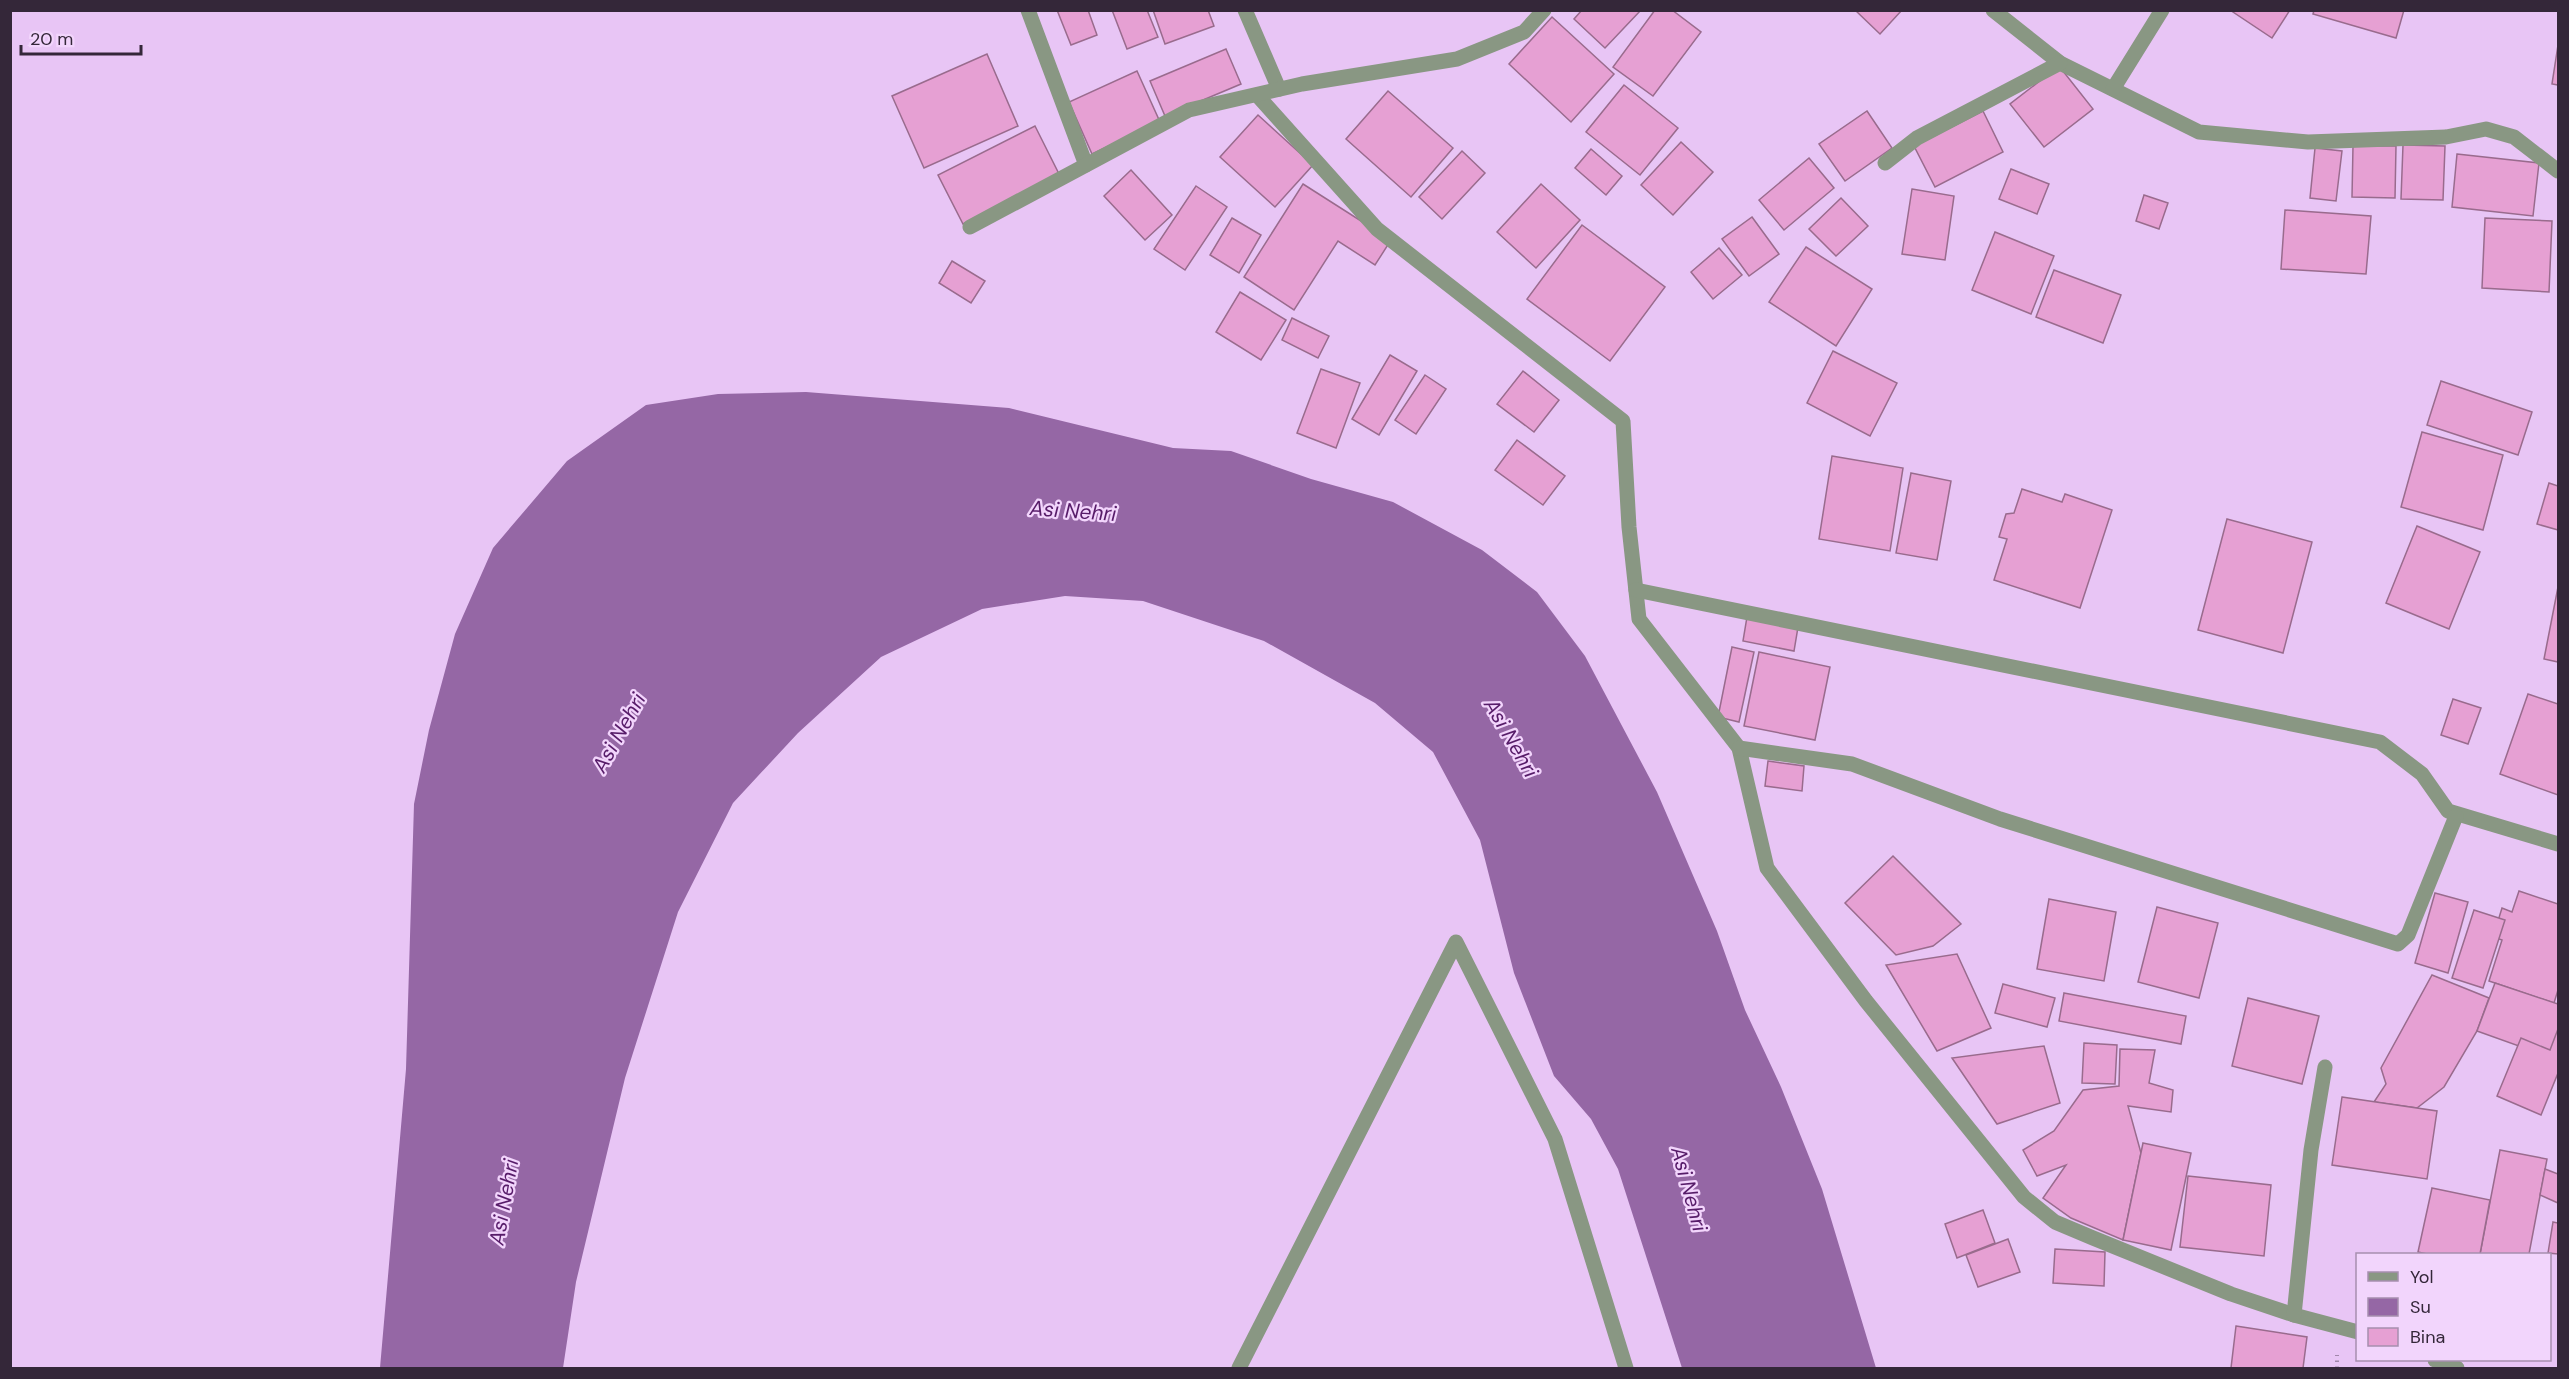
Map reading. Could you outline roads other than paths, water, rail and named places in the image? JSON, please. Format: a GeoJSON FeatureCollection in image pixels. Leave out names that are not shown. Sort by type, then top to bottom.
{"type":"FeatureCollection","features":[{"type":"Feature","properties":{"kind":"street"},"geometry":{"type":"LineString","coordinates":[[1028,10],[1086,165]]}},
{"type":"Feature","properties":{"kind":"street"},"geometry":{"type":"LineString","coordinates":[[1245,10],[1279,89]]}},
{"type":"Feature","properties":{"kind":"street"},"geometry":{"type":"LineString","coordinates":[[970,227],[1189,110],[1279,89],[1457,59],[1524,32],[1544,10]]}},
{"type":"Feature","properties":{"kind":"street"},"geometry":{"type":"LineString","coordinates":[[1993,10],[2060,63],[2199,132],[2308,142],[2446,137],[2486,129],[2514,137],[2559,171]]}},
{"type":"Feature","properties":{"kind":"street"},"geometry":{"type":"LineString","coordinates":[[2113,89],[2162,10]]}},
{"type":"Feature","properties":{"kind":"street"},"geometry":{"type":"LineString","coordinates":[[1885,163],[1917,138],[2060,63]]}},
{"type":"Feature","properties":{"kind":"street"},"geometry":{"type":"LineString","coordinates":[[1257,94],[1377,229],[1623,421],[1629,527],[1639,619],[1739,748],[1767,868],[1866,1001],[2024,1197],[2055,1222],[2092,1238],[2231,1294],[2294,1315],[2356,1331]]}},
{"type":"Feature","properties":{"kind":"street"},"geometry":{"type":"LineString","coordinates":[[1636,590],[2380,742],[2422,774],[2448,811],[2456,816],[2559,844]]}},
{"type":"Feature","properties":{"kind":"street"},"geometry":{"type":"LineString","coordinates":[[1739,748],[1852,764],[2000,819],[2398,944],[2408,935],[2456,816]]}},
{"type":"Feature","properties":{"kind":"street"},"geometry":{"type":"LineString","coordinates":[[1239,1368],[1456,942],[1555,1139],[1626,1368]]}},
{"type":"Feature","properties":{"kind":"street"},"geometry":{"type":"LineString","coordinates":[[2294,1315],[2311,1150],[2325,1067]]}},
{"type":"Feature","properties":{"kind":"street"},"geometry":{"type":"LineString","coordinates":[[2440,1361],[2457,1368]]}},
{"type":"Feature","properties":{"kind":"water","name":"Asi Nehri"},"geometry":{"type":"Polygon","coordinates":[[[806,392],[1009,408],[1173,448],[1231,451],[1311,479],[1393,502],[1482,550],[1537,592],[1585,656],[1657,792],[1717,931],[1745,1010],[1781,1087],[1822,1189],[1876,1368],[1682,1368],[1618,1169],[1591,1119],[1554,1076],[1514,973],[1480,840],[1433,752],[1375,703],[1264,641],[1143,601],[1065,596],[982,609],[881,657],[798,733],[733,803],[678,912],[625,1078],[576,1282],[563,1368],[380,1368],[406,1069],[414,804],[429,730],[455,634],[493,548],[567,461],[646,405],[718,394],[806,392]]]}}]}
